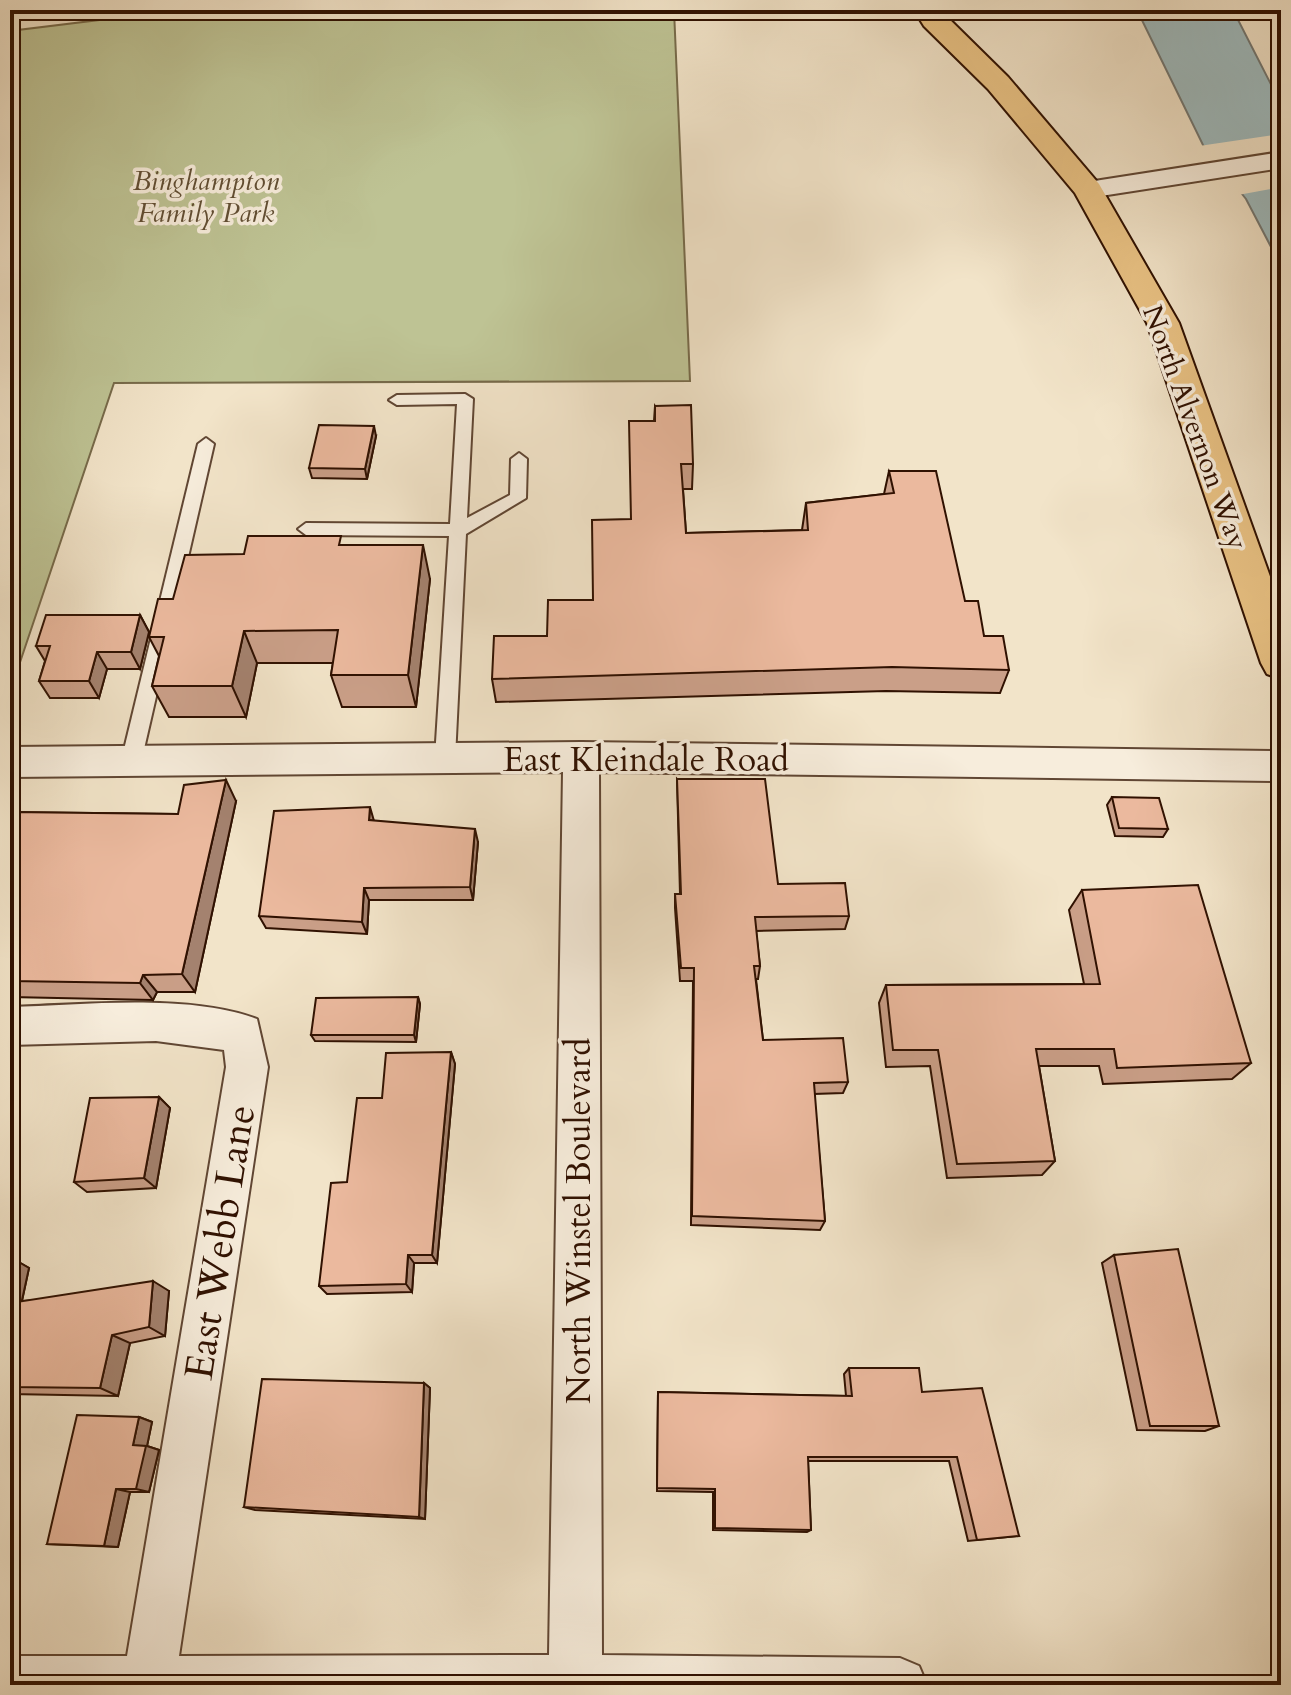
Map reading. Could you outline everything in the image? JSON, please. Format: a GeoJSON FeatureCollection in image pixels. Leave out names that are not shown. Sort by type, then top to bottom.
{"type":"FeatureCollection","features":[{"type":"Feature","properties":{"kind":"main road","name":"North Alvernon Way"},"geometry":{"type":"LineString","coordinates":[[923,13],[998,83],[1088,190],[1163,323],[1281,663]]}},
{"type":"Feature","properties":{"kind":"street"},"geometry":{"type":"LineString","coordinates":[[1088,190],[1281,160]]}},
{"type":"Feature","properties":{"kind":"street","name":"East Kleindale Road"},"geometry":{"type":"LineString","coordinates":[[10,762],[581,757],[1281,766]]}},
{"type":"Feature","properties":{"kind":"street","name":"North Winstel Boulevard"},"geometry":{"type":"LineString","coordinates":[[575,1683],[581,757]]}},
{"type":"Feature","properties":{"kind":"street","name":"East Webb Lane"},"geometry":{"type":"LineString","coordinates":[[10,1026],[156,1022],[242,1033],[247,1067],[149,1681]]}},
{"type":"Feature","properties":{"kind":"street"},"geometry":{"type":"LineString","coordinates":[[10,1683],[900,1685]]}},
{"type":"Feature","properties":{"kind":"lane"},"geometry":{"type":"LineString","coordinates":[[397,400],[465,399],[445,758]]}},
{"type":"Feature","properties":{"kind":"lane"},"geometry":{"type":"LineString","coordinates":[[131,762],[206,444]]}},
{"type":"Feature","properties":{"kind":"lane"},"geometry":{"type":"LineString","coordinates":[[306,529],[459,530],[518,498],[519,459]]}},
{"type":"Feature","properties":{"kind":"green space","name":"Binghampton Family Park"},"geometry":{"type":"Polygon","coordinates":[[[181,10],[674,10],[690,381],[114,383],[10,692],[10,31],[181,10]]]}},
{"type":"Feature","properties":{"kind":"water"},"geometry":{"type":"Polygon","coordinates":[[[1137,10],[1233,10],[1281,104],[1281,266],[1246,199],[1203,145],[1137,10]]]}},
{"type":"Feature","properties":{"kind":"pier"},"geometry":{"type":"Polygon","coordinates":[[[1281,134],[1281,187],[1238,195],[1199,146],[1281,134]]]}},
{"type":"Feature","properties":{"kind":"building"},"geometry":{"type":"Polygon","coordinates":[[[691,405],[693,464],[681,464],[686,533],[808,530],[806,503],[894,493],[889,471],[936,471],[965,601],[978,601],[984,636],[1003,636],[1009,670],[892,667],[492,679],[494,636],[547,636],[548,600],[593,600],[592,520],[631,519],[629,421],[655,421],[655,406],[691,405]]]}},
{"type":"Feature","properties":{"kind":"building"},"geometry":{"type":"Polygon","coordinates":[[[319,425],[374,426],[365,469],[309,468],[319,425]]]}},
{"type":"Feature","properties":{"kind":"building"},"geometry":{"type":"Polygon","coordinates":[[[248,536],[341,536],[339,545],[423,545],[408,675],[331,675],[338,630],[244,631],[232,686],[152,686],[164,637],[149,637],[158,599],[173,599],[185,555],[244,554],[248,536]]]}},
{"type":"Feature","properties":{"kind":"building"},"geometry":{"type":"Polygon","coordinates":[[[46,615],[140,615],[131,652],[97,652],[89,681],[39,681],[50,646],[36,646],[46,615]]]}},
{"type":"Feature","properties":{"kind":"building"},"geometry":{"type":"Polygon","coordinates":[[[677,779],[765,779],[778,884],[845,883],[849,916],[755,917],[760,966],[754,966],[763,1040],[843,1038],[848,1082],[814,1083],[825,1221],[692,1216],[694,968],[681,968],[675,894],[681,894],[677,779]]]}},
{"type":"Feature","properties":{"kind":"building"},"geometry":{"type":"Polygon","coordinates":[[[226,780],[182,974],[143,975],[140,983],[10,981],[10,812],[178,814],[184,785],[226,780]]]}},
{"type":"Feature","properties":{"kind":"building"},"geometry":{"type":"Polygon","coordinates":[[[1112,797],[1159,798],[1168,829],[1119,828],[1112,797]]]}},
{"type":"Feature","properties":{"kind":"building"},"geometry":{"type":"Polygon","coordinates":[[[370,807],[369,820],[475,829],[470,887],[364,888],[362,922],[259,916],[274,811],[370,807]]]}},
{"type":"Feature","properties":{"kind":"building"},"geometry":{"type":"Polygon","coordinates":[[[1198,885],[1251,1063],[1117,1068],[1114,1049],[1036,1049],[1055,1161],[957,1164],[938,1050],[893,1050],[886,985],[1100,984],[1082,890],[1198,885]]]}},
{"type":"Feature","properties":{"kind":"building"},"geometry":{"type":"Polygon","coordinates":[[[418,997],[414,1035],[311,1035],[316,998],[418,997]]]}},
{"type":"Feature","properties":{"kind":"building"},"geometry":{"type":"Polygon","coordinates":[[[451,1052],[432,1255],[408,1255],[406,1284],[319,1286],[331,1183],[347,1182],[357,1098],[382,1098],[386,1053],[451,1052]]]}},
{"type":"Feature","properties":{"kind":"building"},"geometry":{"type":"Polygon","coordinates":[[[159,1097],[144,1178],[74,1182],[90,1098],[159,1097]]]}},
{"type":"Feature","properties":{"kind":"building"},"geometry":{"type":"Polygon","coordinates":[[[1178,1249],[1219,1426],[1150,1426],[1114,1255],[1178,1249]]]}},
{"type":"Feature","properties":{"kind":"building"},"geometry":{"type":"Polygon","coordinates":[[[153,1281],[149,1327],[112,1335],[100,1388],[10,1387],[10,1303],[153,1281]]]}},
{"type":"Feature","properties":{"kind":"building"},"geometry":{"type":"Polygon","coordinates":[[[849,1368],[919,1368],[922,1392],[982,1388],[1019,1536],[977,1540],[957,1457],[808,1457],[811,1530],[715,1528],[715,1489],[657,1488],[658,1392],[852,1396],[849,1368]]]}},
{"type":"Feature","properties":{"kind":"building"},"geometry":{"type":"Polygon","coordinates":[[[262,1379],[424,1383],[419,1517],[244,1507],[262,1379]]]}},
{"type":"Feature","properties":{"kind":"building"},"geometry":{"type":"Polygon","coordinates":[[[77,1415],[139,1417],[133,1445],[146,1446],[136,1489],[116,1489],[104,1546],[47,1544],[77,1415]]]}}]}
